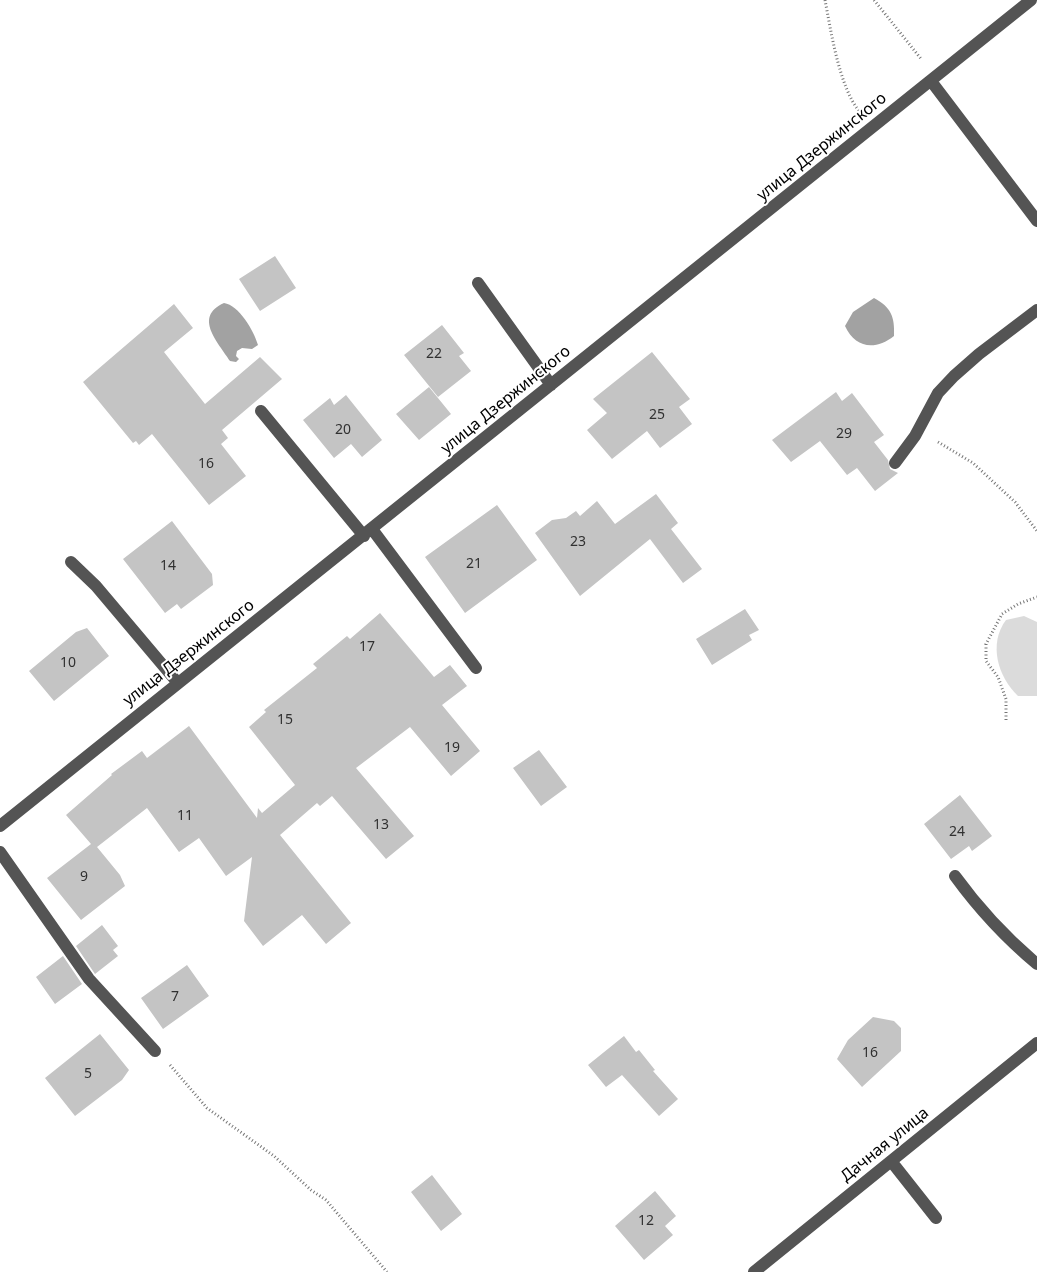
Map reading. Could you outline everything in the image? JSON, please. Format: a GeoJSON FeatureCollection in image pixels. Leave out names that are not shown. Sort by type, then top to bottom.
{"type":"FeatureCollection","features":[{"type":"Feature","properties":{"kind":"street","name":"улица Дзержинского"},"geometry":{"type":"LineString","coordinates":[[0,826],[177,682],[368,532],[1031,0]]}},
{"type":"Feature","properties":{"kind":"street"},"geometry":{"type":"LineString","coordinates":[[931,81],[1037,221]]}},
{"type":"Feature","properties":{"kind":"street"},"geometry":{"type":"LineString","coordinates":[[478,283],[551,385]]}},
{"type":"Feature","properties":{"kind":"street"},"geometry":{"type":"LineString","coordinates":[[895,463],[918,429],[938,393],[979,354],[1037,310]]}},
{"type":"Feature","properties":{"kind":"street"},"geometry":{"type":"LineString","coordinates":[[261,411],[368,532],[476,668]]}},
{"type":"Feature","properties":{"kind":"street"},"geometry":{"type":"LineString","coordinates":[[71,562],[96,586],[177,682]]}},
{"type":"Feature","properties":{"kind":"street"},"geometry":{"type":"LineString","coordinates":[[0,852],[89,979],[155,1051]]}},
{"type":"Feature","properties":{"kind":"street"},"geometry":{"type":"LineString","coordinates":[[955,876],[974,902],[998,928],[1037,964]]}},
{"type":"Feature","properties":{"kind":"street","name":"Дачная улица"},"geometry":{"type":"LineString","coordinates":[[754,1272],[1037,1043]]}},
{"type":"Feature","properties":{"kind":"street"},"geometry":{"type":"LineString","coordinates":[[891,1161],[936,1218]]}},
{"type":"Feature","properties":{"kind":"path"},"geometry":{"type":"LineString","coordinates":[[825,0],[833,43],[851,101],[872,127]]}},
{"type":"Feature","properties":{"kind":"path"},"geometry":{"type":"LineString","coordinates":[[874,0],[927,66],[931,81]]}},
{"type":"Feature","properties":{"kind":"path"},"geometry":{"type":"LineString","coordinates":[[918,429],[973,463],[1015,502],[1037,531]]}},
{"type":"Feature","properties":{"kind":"path"},"geometry":{"type":"LineString","coordinates":[[1006,720],[1006,699],[998,677],[986,661],[986,644],[1002,614],[1018,604],[1037,597]]}},
{"type":"Feature","properties":{"kind":"path"},"geometry":{"type":"LineString","coordinates":[[155,1051],[182,1077],[207,1108],[274,1156],[311,1190],[326,1200],[387,1272]]}},
{"type":"Feature","properties":{"kind":"shaded area"},"geometry":{"type":"Polygon","coordinates":[[[874,298],[880,301],[891,313],[894,323],[894,336],[880,344],[866,345],[854,339],[845,326],[853,312],[874,298]]]}},
{"type":"Feature","properties":{"kind":"shaded area"},"geometry":{"type":"Polygon","coordinates":[[[224,303],[235,308],[240,313],[253,333],[258,345],[252,349],[242,348],[237,351],[236,356],[239,359],[236,362],[230,361],[215,338],[209,322],[210,315],[224,303]]]}},
{"type":"Feature","properties":{"kind":"shaded area"},"geometry":{"type":"Polygon","coordinates":[[[1024,616],[1037,622],[1037,696],[1018,696],[1005,679],[998,660],[997,639],[1006,620],[1024,616]]]}},
{"type":"Feature","properties":{"kind":"building"},"geometry":{"type":"Polygon","coordinates":[[[275,256],[296,288],[260,311],[239,279],[275,256]]]}},
{"type":"Feature","properties":{"kind":"building"},"geometry":{"type":"Polygon","coordinates":[[[174,304],[193,328],[164,352],[205,404],[260,357],[282,379],[222,430],[228,438],[221,444],[246,476],[209,505],[152,434],[139,445],[136,441],[133,443],[83,382],[174,304]]]}},
{"type":"Feature","properties":{"kind":"building"},"geometry":{"type":"Polygon","coordinates":[[[442,325],[464,353],[459,356],[471,371],[438,397],[404,355],[442,325]]]}},
{"type":"Feature","properties":{"kind":"building"},"geometry":{"type":"Polygon","coordinates":[[[652,352],[690,399],[679,407],[692,424],[660,448],[647,431],[612,459],[587,430],[607,413],[593,399],[652,352]]]}},
{"type":"Feature","properties":{"kind":"building"},"geometry":{"type":"Polygon","coordinates":[[[429,387],[451,414],[419,440],[396,414],[429,387]]]}},
{"type":"Feature","properties":{"kind":"building"},"geometry":{"type":"Polygon","coordinates":[[[836,392],[842,401],[852,393],[884,435],[874,442],[888,460],[890,469],[898,473],[875,491],[857,468],[847,475],[820,441],[791,462],[772,440],[836,392]]]}},
{"type":"Feature","properties":{"kind":"building"},"geometry":{"type":"Polygon","coordinates":[[[346,395],[382,440],[362,457],[351,444],[334,458],[303,420],[330,398],[334,405],[346,395]]]}},
{"type":"Feature","properties":{"kind":"building"},"geometry":{"type":"Polygon","coordinates":[[[656,494],[678,523],[671,529],[702,569],[683,583],[650,539],[580,596],[535,533],[552,520],[566,518],[576,511],[580,516],[597,501],[615,524],[656,494]]]}},
{"type":"Feature","properties":{"kind":"building"},"geometry":{"type":"Polygon","coordinates":[[[497,505],[537,560],[465,613],[425,557],[497,505]]]}},
{"type":"Feature","properties":{"kind":"building"},"geometry":{"type":"Polygon","coordinates":[[[172,521],[212,574],[213,585],[181,609],[177,604],[165,613],[123,559],[172,521]]]}},
{"type":"Feature","properties":{"kind":"building"},"geometry":{"type":"Polygon","coordinates":[[[745,609],[759,630],[749,635],[752,640],[712,665],[696,639],[745,609]]]}},
{"type":"Feature","properties":{"kind":"building"},"geometry":{"type":"Polygon","coordinates":[[[380,613],[434,677],[450,665],[467,686],[442,705],[480,751],[451,776],[410,727],[356,768],[414,836],[386,859],[332,796],[320,806],[317,803],[280,835],[351,923],[326,944],[302,915],[263,946],[244,921],[252,857],[226,876],[199,838],[179,852],[147,808],[97,847],[120,875],[125,886],[81,920],[47,878],[91,844],[66,815],[111,774],[142,751],[147,758],[189,726],[257,818],[258,808],[262,813],[295,785],[249,727],[266,712],[264,710],[317,668],[313,664],[347,636],[350,639],[380,613]]]}},
{"type":"Feature","properties":{"kind":"building"},"geometry":{"type":"Polygon","coordinates":[[[87,628],[109,656],[54,701],[29,671],[76,632],[87,628]]]}},
{"type":"Feature","properties":{"kind":"building"},"geometry":{"type":"Polygon","coordinates":[[[539,750],[567,787],[541,806],[513,768],[539,750]]]}},
{"type":"Feature","properties":{"kind":"building"},"geometry":{"type":"Polygon","coordinates":[[[960,795],[992,836],[972,851],[969,846],[951,859],[924,824],[960,795]]]}},
{"type":"Feature","properties":{"kind":"building"},"geometry":{"type":"Polygon","coordinates":[[[102,925],[118,946],[113,950],[118,956],[95,974],[76,946],[102,925]]]}},
{"type":"Feature","properties":{"kind":"building"},"geometry":{"type":"Polygon","coordinates":[[[63,956],[82,984],[55,1004],[36,977],[63,956]]]}},
{"type":"Feature","properties":{"kind":"building"},"geometry":{"type":"Polygon","coordinates":[[[187,965],[209,996],[163,1029],[141,998],[187,965]]]}},
{"type":"Feature","properties":{"kind":"building"},"geometry":{"type":"Polygon","coordinates":[[[873,1017],[894,1021],[901,1028],[901,1051],[862,1087],[837,1059],[848,1040],[873,1017]]]}},
{"type":"Feature","properties":{"kind":"building"},"geometry":{"type":"Polygon","coordinates":[[[100,1034],[129,1070],[122,1080],[75,1116],[45,1078],[100,1034]]]}},
{"type":"Feature","properties":{"kind":"building"},"geometry":{"type":"Polygon","coordinates":[[[624,1036],[636,1052],[639,1050],[655,1070],[653,1071],[678,1099],[659,1116],[622,1075],[606,1087],[588,1065],[624,1036]]]}},
{"type":"Feature","properties":{"kind":"building"},"geometry":{"type":"Polygon","coordinates":[[[432,1175],[462,1214],[441,1231],[411,1192],[432,1175]]]}},
{"type":"Feature","properties":{"kind":"building"},"geometry":{"type":"Polygon","coordinates":[[[655,1191],[676,1216],[665,1226],[673,1235],[644,1260],[615,1226],[655,1191]]]}}]}
